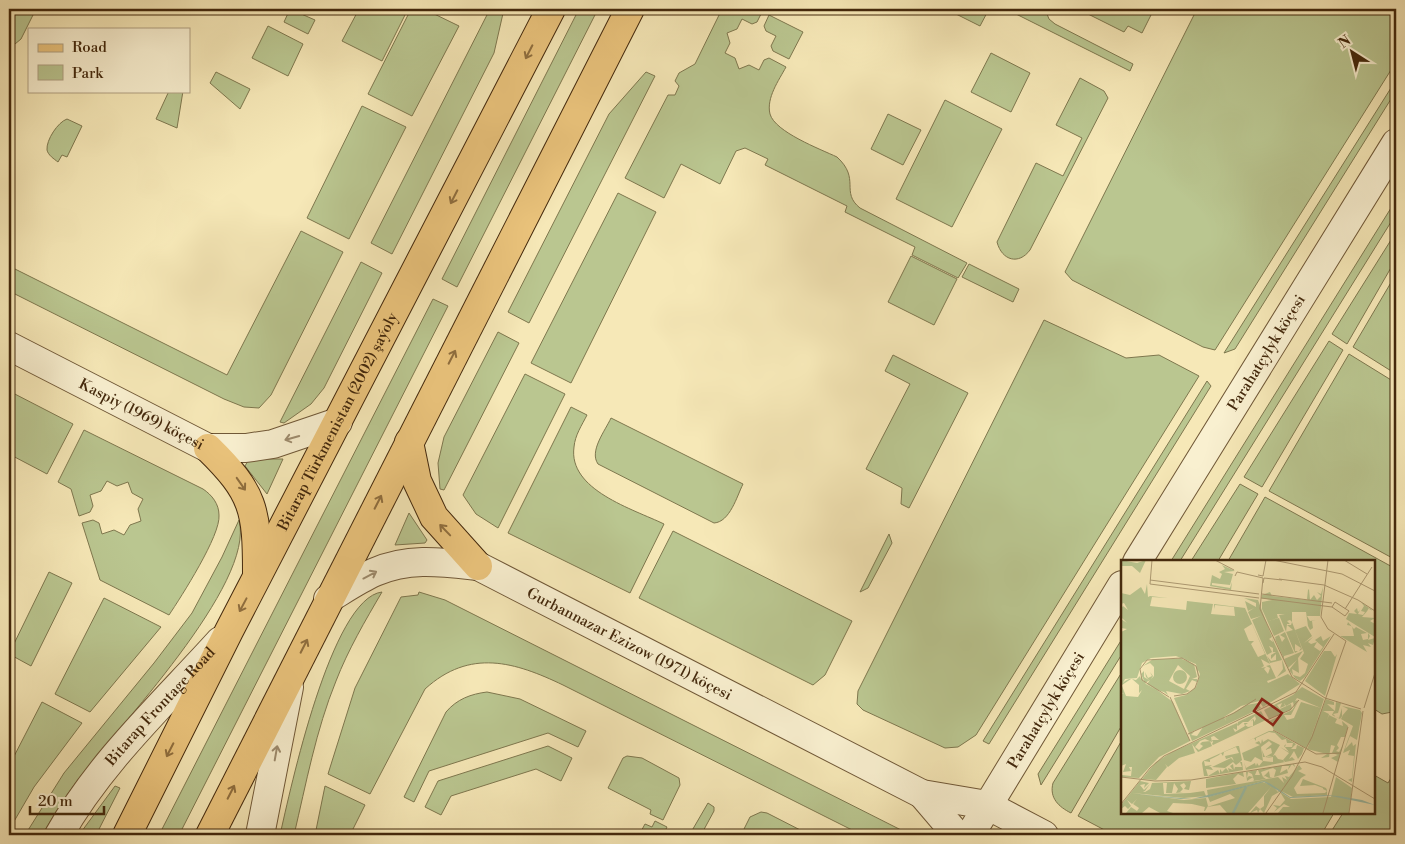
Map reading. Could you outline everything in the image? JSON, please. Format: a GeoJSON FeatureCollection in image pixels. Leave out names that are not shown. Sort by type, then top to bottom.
{"type":"FeatureCollection","features":[{"type":"Feature","properties":{"kind":"main road","name":"Bitarap Türkmenistan (2002) şaýoly"},"geometry":{"type":"LineString","coordinates":[[127,835],[229,631],[551,9]]}},
{"type":"Feature","properties":{"kind":"main road"},"geometry":{"type":"LineString","coordinates":[[210,835],[328,599],[630,9]]}},
{"type":"Feature","properties":{"kind":"main road"},"geometry":{"type":"LineString","coordinates":[[409,442],[417,481],[434,517],[478,566]]}},
{"type":"Feature","properties":{"kind":"main road"},"geometry":{"type":"LineString","coordinates":[[208,448],[229,468],[250,498],[257,533],[257,578]]}},
{"type":"Feature","properties":{"kind":"street","name":"Parahatçylyk köçesi"},"geometry":{"type":"LineString","coordinates":[[1138,560],[1396,143]]}},
{"type":"Feature","properties":{"kind":"street","name":"Kaspiy (1969) köçesi"},"geometry":{"type":"LineString","coordinates":[[9,346],[208,448],[246,448],[273,444],[338,422]]}},
{"type":"Feature","properties":{"kind":"street","name":"Gurbannazar Ezizow (1971) köçesi"},"geometry":{"type":"LineString","coordinates":[[328,599],[374,572],[408,562],[478,566],[922,794],[988,805],[1044,835]]}},
{"type":"Feature","properties":{"kind":"street","name":"Parahatçylyk köçesi"},"geometry":{"type":"LineString","coordinates":[[970,835],[1121,586]]}},
{"type":"Feature","properties":{"kind":"street","name":"Bitarap Frontage Road"},"geometry":{"type":"LineString","coordinates":[[59,835],[82,799],[119,752],[229,631]]}},
{"type":"Feature","properties":{"kind":"street"},"geometry":{"type":"LineString","coordinates":[[260,835],[292,671]]}},
{"type":"Feature","properties":{"kind":"street","name":"Gurbannazar Ezizow (1971) köçesi"},"geometry":{"type":"LineString","coordinates":[[922,794],[957,835]]}},
{"type":"Feature","properties":{"kind":"green space"},"geometry":{"type":"Polygon","coordinates":[[[9,9],[36,9],[21,39],[15,44],[9,43],[9,9]]]}},
{"type":"Feature","properties":{"kind":"green space"},"geometry":{"type":"Polygon","coordinates":[[[290,9],[315,20],[308,34],[284,22],[290,9]]]}},
{"type":"Feature","properties":{"kind":"green space"},"geometry":{"type":"Polygon","coordinates":[[[359,9],[408,9],[382,61],[342,41],[359,9]]]}},
{"type":"Feature","properties":{"kind":"green space"},"geometry":{"type":"Polygon","coordinates":[[[411,9],[424,9],[459,26],[412,116],[368,94],[411,9]]]}},
{"type":"Feature","properties":{"kind":"green space"},"geometry":{"type":"Polygon","coordinates":[[[490,9],[504,9],[494,53],[392,254],[371,243],[490,9]]]}},
{"type":"Feature","properties":{"kind":"green space"},"geometry":{"type":"Polygon","coordinates":[[[579,9],[598,9],[457,287],[442,279],[579,9]]]}},
{"type":"Feature","properties":{"kind":"green space"},"geometry":{"type":"Polygon","coordinates":[[[722,9],[756,9],[762,12],[757,22],[752,24],[742,19],[737,29],[727,33],[730,43],[725,53],[735,58],[739,69],[749,65],[759,70],[764,60],[769,58],[786,67],[771,96],[769,108],[774,121],[799,139],[837,157],[848,172],[851,196],[860,208],[967,263],[958,278],[912,255],[915,247],[845,212],[847,206],[765,165],[768,159],[745,148],[736,151],[720,184],[681,164],[664,198],[625,178],[668,95],[675,95],[679,86],[675,81],[679,73],[695,64],[722,9]]]}},
{"type":"Feature","properties":{"kind":"green space"},"geometry":{"type":"Polygon","coordinates":[[[956,9],[989,9],[980,26],[954,13],[956,9]]]}},
{"type":"Feature","properties":{"kind":"green space"},"geometry":{"type":"Polygon","coordinates":[[[1006,9],[1045,9],[1049,19],[1055,24],[1133,64],[1130,71],[1006,9]]]}},
{"type":"Feature","properties":{"kind":"green space"},"geometry":{"type":"Polygon","coordinates":[[[1078,9],[1154,9],[1142,33],[1128,26],[1124,32],[1078,9]]]}},
{"type":"Feature","properties":{"kind":"green space"},"geometry":{"type":"Polygon","coordinates":[[[1197,9],[1396,9],[1396,62],[1215,350],[1203,347],[1072,280],[1065,272],[1197,9]]]}},
{"type":"Feature","properties":{"kind":"green space"},"geometry":{"type":"Polygon","coordinates":[[[769,15],[803,32],[789,59],[773,51],[771,46],[776,36],[766,31],[764,26],[769,15]]]}},
{"type":"Feature","properties":{"kind":"green space"},"geometry":{"type":"Polygon","coordinates":[[[268,26],[303,44],[288,76],[252,58],[268,26]]]}},
{"type":"Feature","properties":{"kind":"green space"},"geometry":{"type":"Polygon","coordinates":[[[991,53],[1030,73],[1011,112],[971,92],[991,53]]]}},
{"type":"Feature","properties":{"kind":"green space"},"geometry":{"type":"Polygon","coordinates":[[[216,72],[250,89],[240,109],[210,83],[216,72]]]}},
{"type":"Feature","properties":{"kind":"green space"},"geometry":{"type":"Polygon","coordinates":[[[646,72],[655,76],[529,323],[508,312],[609,114],[646,72]]]}},
{"type":"Feature","properties":{"kind":"green space"},"geometry":{"type":"Polygon","coordinates":[[[1080,78],[1104,91],[1108,98],[1030,250],[1021,258],[1011,259],[1003,253],[997,242],[1036,163],[1063,176],[1082,138],[1056,125],[1080,78]]]}},
{"type":"Feature","properties":{"kind":"green space"},"geometry":{"type":"Polygon","coordinates":[[[1396,80],[1396,91],[1235,349],[1224,353],[1396,80]]]}},
{"type":"Feature","properties":{"kind":"green space"},"geometry":{"type":"Polygon","coordinates":[[[169,92],[183,92],[177,128],[156,119],[169,92]]]}},
{"type":"Feature","properties":{"kind":"green space"},"geometry":{"type":"Polygon","coordinates":[[[945,100],[1002,129],[952,227],[896,199],[945,100]]]}},
{"type":"Feature","properties":{"kind":"green space"},"geometry":{"type":"Polygon","coordinates":[[[362,106],[406,127],[349,239],[307,218],[362,106]]]}},
{"type":"Feature","properties":{"kind":"green space"},"geometry":{"type":"Polygon","coordinates":[[[888,114],[921,130],[903,165],[871,149],[888,114]]]}},
{"type":"Feature","properties":{"kind":"green space"},"geometry":{"type":"Polygon","coordinates":[[[67,119],[82,126],[67,157],[62,155],[58,162],[51,157],[47,146],[56,127],[67,119]]]}},
{"type":"Feature","properties":{"kind":"green space"},"geometry":{"type":"Polygon","coordinates":[[[618,193],[656,212],[571,383],[531,363],[618,193]]]}},
{"type":"Feature","properties":{"kind":"green space"},"geometry":{"type":"Polygon","coordinates":[[[1396,200],[1396,214],[1181,560],[1172,560],[1396,200]]]}},
{"type":"Feature","properties":{"kind":"green space"},"geometry":{"type":"Polygon","coordinates":[[[301,231],[343,252],[271,395],[259,408],[244,407],[224,399],[9,291],[9,266],[227,375],[301,231]]]}},
{"type":"Feature","properties":{"kind":"green space"},"geometry":{"type":"Polygon","coordinates":[[[1396,232],[1396,259],[1347,344],[1332,334],[1396,232]]]}},
{"type":"Feature","properties":{"kind":"green space"},"geometry":{"type":"Polygon","coordinates":[[[911,256],[957,279],[934,325],[888,302],[911,256]]]}},
{"type":"Feature","properties":{"kind":"green space"},"geometry":{"type":"Polygon","coordinates":[[[361,262],[382,273],[324,388],[311,404],[284,423],[280,422],[361,262]]]}},
{"type":"Feature","properties":{"kind":"green space"},"geometry":{"type":"Polygon","coordinates":[[[969,264],[1019,289],[1013,302],[962,277],[969,264]]]}},
{"type":"Feature","properties":{"kind":"green space"},"geometry":{"type":"Polygon","coordinates":[[[1396,274],[1396,374],[1353,347],[1396,274]]]}},
{"type":"Feature","properties":{"kind":"green space"},"geometry":{"type":"Polygon","coordinates":[[[433,299],[448,306],[179,835],[159,835],[433,299]]]}},
{"type":"Feature","properties":{"kind":"green space"},"geometry":{"type":"Polygon","coordinates":[[[1044,320],[1126,358],[1159,355],[1199,376],[976,735],[958,747],[945,748],[863,710],[857,704],[858,691],[1044,320]]]}},
{"type":"Feature","properties":{"kind":"green space"},"geometry":{"type":"Polygon","coordinates":[[[498,332],[519,343],[444,490],[440,489],[438,463],[444,437],[498,332]]]}},
{"type":"Feature","properties":{"kind":"green space"},"geometry":{"type":"Polygon","coordinates":[[[1329,341],[1343,350],[1262,487],[1244,477],[1329,341]]]}},
{"type":"Feature","properties":{"kind":"green space"},"geometry":{"type":"Polygon","coordinates":[[[1349,354],[1396,383],[1396,560],[1269,491],[1349,354]]]}},
{"type":"Feature","properties":{"kind":"green space"},"geometry":{"type":"Polygon","coordinates":[[[893,355],[968,393],[909,508],[901,504],[902,488],[866,469],[910,384],[885,371],[893,355]]]}},
{"type":"Feature","properties":{"kind":"green space"},"geometry":{"type":"Polygon","coordinates":[[[525,374],[565,394],[498,528],[476,514],[463,495],[525,374]]]}},
{"type":"Feature","properties":{"kind":"green space"},"geometry":{"type":"Polygon","coordinates":[[[1207,381],[1211,386],[989,744],[983,741],[1207,381]]]}},
{"type":"Feature","properties":{"kind":"green space"},"geometry":{"type":"Polygon","coordinates":[[[9,391],[73,424],[47,474],[9,454],[9,391]]]}},
{"type":"Feature","properties":{"kind":"green space"},"geometry":{"type":"Polygon","coordinates":[[[571,407],[587,415],[577,434],[574,447],[575,462],[581,475],[605,496],[664,524],[630,593],[508,533],[571,407]]]}},
{"type":"Feature","properties":{"kind":"green space"},"geometry":{"type":"Polygon","coordinates":[[[611,418],[743,484],[729,513],[720,522],[714,523],[598,464],[595,453],[611,418]]]}},
{"type":"Feature","properties":{"kind":"green space"},"geometry":{"type":"Polygon","coordinates":[[[84,430],[203,489],[212,497],[216,504],[219,515],[214,537],[169,615],[100,580],[82,523],[93,520],[99,523],[102,534],[114,530],[124,535],[130,525],[141,521],[138,509],[143,499],[132,493],[128,482],[117,486],[107,481],[101,491],[90,495],[93,506],[90,512],[79,516],[71,489],[58,482],[84,430]]]}},
{"type":"Feature","properties":{"kind":"green space"},"geometry":{"type":"Polygon","coordinates":[[[249,459],[283,459],[267,494],[245,466],[249,459]]]}},
{"type":"Feature","properties":{"kind":"green space"},"geometry":{"type":"Polygon","coordinates":[[[1240,484],[1258,494],[1219,560],[1192,560],[1240,484]]]}},
{"type":"Feature","properties":{"kind":"green space"},"geometry":{"type":"Polygon","coordinates":[[[1265,497],[1396,569],[1396,705],[1392,712],[1382,714],[1375,710],[1375,560],[1229,560],[1265,497]]]}},
{"type":"Feature","properties":{"kind":"green space"},"geometry":{"type":"Polygon","coordinates":[[[409,513],[427,540],[425,543],[395,545],[409,513]]]}},
{"type":"Feature","properties":{"kind":"green space"},"geometry":{"type":"Polygon","coordinates":[[[239,520],[239,547],[226,580],[205,617],[179,655],[77,781],[42,835],[25,835],[64,773],[154,663],[192,613],[222,557],[239,520]]]}},
{"type":"Feature","properties":{"kind":"green space"},"geometry":{"type":"Polygon","coordinates":[[[673,531],[852,621],[825,675],[813,685],[639,598],[673,531]]]}},
{"type":"Feature","properties":{"kind":"green space"},"geometry":{"type":"Polygon","coordinates":[[[889,534],[892,543],[868,588],[860,592],[889,534]]]}},
{"type":"Feature","properties":{"kind":"green space"},"geometry":{"type":"Polygon","coordinates":[[[49,572],[72,583],[31,666],[9,654],[49,572]]]}},
{"type":"Feature","properties":{"kind":"green space"},"geometry":{"type":"Polygon","coordinates":[[[382,592],[351,647],[329,700],[312,757],[294,835],[280,835],[303,740],[330,660],[346,626],[363,602],[382,592]]]}},
{"type":"Feature","properties":{"kind":"green space"},"geometry":{"type":"Polygon","coordinates":[[[419,592],[445,600],[911,835],[862,835],[563,685],[528,670],[493,663],[459,668],[442,676],[425,689],[370,794],[328,774],[355,688],[401,597],[418,595],[419,592]]]}},
{"type":"Feature","properties":{"kind":"green space"},"geometry":{"type":"Polygon","coordinates":[[[104,598],[161,627],[90,712],[55,694],[104,598]]]}},
{"type":"Feature","properties":{"kind":"green space"},"geometry":{"type":"Polygon","coordinates":[[[1121,641],[1121,656],[1041,785],[1038,774],[1121,641]]]}},
{"type":"Feature","properties":{"kind":"green space"},"geometry":{"type":"Polygon","coordinates":[[[1121,674],[1121,727],[1071,813],[1063,808],[1054,798],[1052,793],[1053,783],[1121,674]]]}},
{"type":"Feature","properties":{"kind":"green space"},"geometry":{"type":"Polygon","coordinates":[[[487,692],[520,699],[586,731],[578,747],[548,733],[429,771],[414,802],[404,797],[446,712],[465,698],[487,692]]]}},
{"type":"Feature","properties":{"kind":"green space"},"geometry":{"type":"Polygon","coordinates":[[[42,702],[82,723],[34,787],[9,830],[9,766],[42,702]]]}},
{"type":"Feature","properties":{"kind":"green space"},"geometry":{"type":"Polygon","coordinates":[[[1121,742],[1121,814],[1333,814],[1321,835],[1114,835],[1078,816],[1121,742]]]}},
{"type":"Feature","properties":{"kind":"green space"},"geometry":{"type":"Polygon","coordinates":[[[548,746],[572,758],[561,781],[536,769],[451,796],[441,815],[425,807],[438,781],[548,746]]]}},
{"type":"Feature","properties":{"kind":"green space"},"geometry":{"type":"Polygon","coordinates":[[[627,756],[642,758],[679,778],[680,785],[663,820],[650,814],[651,810],[608,788],[623,758],[627,756]]]}},
{"type":"Feature","properties":{"kind":"green space"},"geometry":{"type":"Polygon","coordinates":[[[1396,770],[1396,835],[1329,835],[1342,814],[1375,814],[1375,776],[1388,783],[1396,770]]]}},
{"type":"Feature","properties":{"kind":"green space"},"geometry":{"type":"Polygon","coordinates":[[[115,786],[120,788],[96,835],[79,835],[115,786]]]}},
{"type":"Feature","properties":{"kind":"green space"},"geometry":{"type":"Polygon","coordinates":[[[325,786],[365,805],[350,835],[315,835],[325,786]]]}},
{"type":"Feature","properties":{"kind":"green space"},"geometry":{"type":"Polygon","coordinates":[[[708,803],[714,807],[714,811],[701,835],[690,834],[708,803]]]}},
{"type":"Feature","properties":{"kind":"green space"},"geometry":{"type":"Polygon","coordinates":[[[761,812],[767,813],[810,835],[741,835],[750,817],[761,812]]]}},
{"type":"Feature","properties":{"kind":"green space"},"geometry":{"type":"Polygon","coordinates":[[[655,821],[667,827],[663,835],[639,835],[645,824],[652,827],[655,821]]]}}]}
